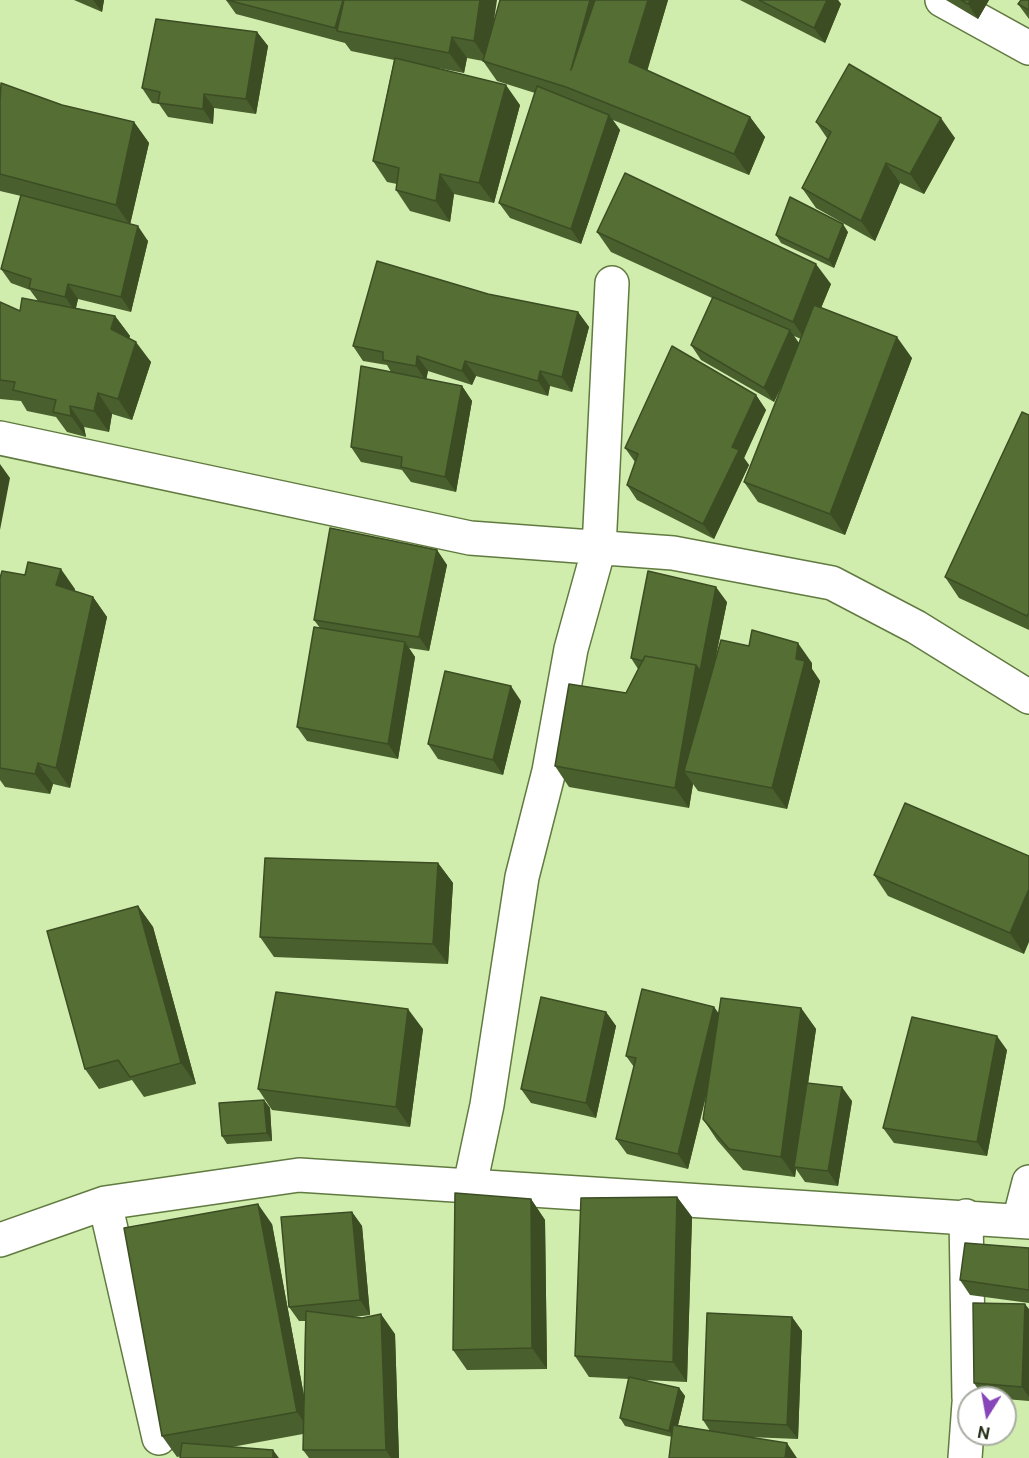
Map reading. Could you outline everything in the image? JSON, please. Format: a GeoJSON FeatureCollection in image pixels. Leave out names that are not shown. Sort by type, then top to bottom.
{"type":"FeatureCollection","features":[{"type":"Feature","properties":{"kind":"street"},"geometry":{"type":"LineString","coordinates":[[942,0],[1029,48]]}},
{"type":"Feature","properties":{"kind":"street"},"geometry":{"type":"LineString","coordinates":[[470,1185],[487,1105],[522,877],[549,771],[571,649],[599,548],[612,283]]}},
{"type":"Feature","properties":{"kind":"street"},"geometry":{"type":"LineString","coordinates":[[0,438],[470,538],[673,553],[832,583],[916,627],[1029,697]]}},
{"type":"Feature","properties":{"kind":"street"},"geometry":{"type":"LineString","coordinates":[[0,1240],[105,1203],[299,1175],[966,1216],[1024,1222],[1029,1182]]}},
{"type":"Feature","properties":{"kind":"street"},"geometry":{"type":"LineString","coordinates":[[105,1203],[159,1438]]}},
{"type":"Feature","properties":{"kind":"street"},"geometry":{"type":"LineString","coordinates":[[966,1216],[969,1386]]}},
{"type":"Feature","properties":{"kind":"building"},"geometry":{"type":"Polygon","coordinates":[[[227,0],[343,0],[335,28],[227,0]]]}},
{"type":"Feature","properties":{"kind":"building"},"geometry":{"type":"Polygon","coordinates":[[[344,0],[480,0],[474,41],[452,37],[449,53],[337,31],[344,0]]]}},
{"type":"Feature","properties":{"kind":"building"},"geometry":{"type":"Polygon","coordinates":[[[500,0],[590,0],[571,70],[595,0],[648,0],[629,62],[750,117],[734,154],[566,87],[483,61],[500,0]]]}},
{"type":"Feature","properties":{"kind":"building"},"geometry":{"type":"Polygon","coordinates":[[[759,0],[827,0],[814,28],[759,0]]]}},
{"type":"Feature","properties":{"kind":"building"},"geometry":{"type":"Polygon","coordinates":[[[1021,0],[1029,0],[1029,10],[1018,4],[1021,0]]]}},
{"type":"Feature","properties":{"kind":"building"},"geometry":{"type":"Polygon","coordinates":[[[156,19],[257,32],[246,99],[204,94],[203,109],[158,103],[160,92],[142,88],[156,19]]]}},
{"type":"Feature","properties":{"kind":"building"},"geometry":{"type":"Polygon","coordinates":[[[395,58],[506,85],[479,183],[440,174],[436,201],[396,190],[399,168],[373,161],[395,58]]]}},
{"type":"Feature","properties":{"kind":"building"},"geometry":{"type":"Polygon","coordinates":[[[849,64],[941,118],[910,174],[886,163],[861,221],[802,188],[831,132],[816,122],[849,64]]]}},
{"type":"Feature","properties":{"kind":"building"},"geometry":{"type":"Polygon","coordinates":[[[1,83],[62,105],[134,122],[116,205],[0,174],[1,83]]]}},
{"type":"Feature","properties":{"kind":"building"},"geometry":{"type":"Polygon","coordinates":[[[537,86],[609,115],[571,229],[499,203],[537,86]]]}},
{"type":"Feature","properties":{"kind":"building"},"geometry":{"type":"Polygon","coordinates":[[[625,173],[816,264],[793,322],[597,232],[625,173]]]}},
{"type":"Feature","properties":{"kind":"building"},"geometry":{"type":"Polygon","coordinates":[[[21,195],[138,226],[121,297],[68,284],[65,297],[29,288],[31,279],[1,269],[21,195]]]}},
{"type":"Feature","properties":{"kind":"building"},"geometry":{"type":"Polygon","coordinates":[[[790,197],[843,224],[829,260],[776,235],[790,197]]]}},
{"type":"Feature","properties":{"kind":"building"},"geometry":{"type":"Polygon","coordinates":[[[377,261],[488,294],[578,312],[562,377],[540,371],[538,381],[465,361],[462,371],[417,356],[416,366],[383,360],[383,352],[353,346],[377,261]]]}},
{"type":"Feature","properties":{"kind":"building"},"geometry":{"type":"Polygon","coordinates":[[[713,297],[790,330],[764,388],[691,345],[713,297]]]}},
{"type":"Feature","properties":{"kind":"building"},"geometry":{"type":"Polygon","coordinates":[[[22,298],[115,316],[111,329],[136,342],[118,399],[98,393],[94,411],[70,406],[71,416],[53,412],[56,400],[13,390],[15,382],[0,380],[0,302],[20,311],[22,298]]]}},
{"type":"Feature","properties":{"kind":"building"},"geometry":{"type":"Polygon","coordinates":[[[814,305],[897,337],[830,514],[744,482],[814,305]]]}},
{"type":"Feature","properties":{"kind":"building"},"geometry":{"type":"Polygon","coordinates":[[[672,346],[756,395],[732,447],[739,450],[703,524],[627,485],[638,454],[625,448],[672,346]]]}},
{"type":"Feature","properties":{"kind":"building"},"geometry":{"type":"Polygon","coordinates":[[[361,366],[462,386],[445,477],[401,467],[402,457],[351,447],[361,366]]]}},
{"type":"Feature","properties":{"kind":"building"},"geometry":{"type":"Polygon","coordinates":[[[1022,412],[1029,415],[1029,613],[1027,616],[945,577],[1022,412]]]}},
{"type":"Feature","properties":{"kind":"building"},"geometry":{"type":"Polygon","coordinates":[[[330,528],[437,550],[419,637],[314,620],[330,528]]]}},
{"type":"Feature","properties":{"kind":"building"},"geometry":{"type":"Polygon","coordinates":[[[28,562],[61,569],[56,585],[93,597],[56,768],[38,763],[35,774],[0,768],[0,578],[2,571],[25,575],[28,562]]]}},
{"type":"Feature","properties":{"kind":"building"},"geometry":{"type":"Polygon","coordinates":[[[648,571],[716,587],[700,671],[696,665],[645,656],[643,661],[631,658],[648,571]]]}},
{"type":"Feature","properties":{"kind":"building"},"geometry":{"type":"Polygon","coordinates":[[[314,627],[405,642],[388,744],[297,727],[314,627]]]}},
{"type":"Feature","properties":{"kind":"building"},"geometry":{"type":"Polygon","coordinates":[[[752,630],[798,643],[796,659],[805,661],[772,788],[684,771],[721,640],[749,646],[752,630]]]}},
{"type":"Feature","properties":{"kind":"building"},"geometry":{"type":"Polygon","coordinates":[[[645,656],[696,665],[675,788],[555,766],[569,684],[626,693],[645,656]]]}},
{"type":"Feature","properties":{"kind":"building"},"geometry":{"type":"Polygon","coordinates":[[[445,671],[511,686],[493,760],[428,744],[445,671]]]}},
{"type":"Feature","properties":{"kind":"building"},"geometry":{"type":"Polygon","coordinates":[[[905,803],[1029,856],[1029,889],[1010,933],[874,875],[905,803]]]}},
{"type":"Feature","properties":{"kind":"building"},"geometry":{"type":"Polygon","coordinates":[[[265,858],[438,863],[433,944],[260,937],[265,858]]]}},
{"type":"Feature","properties":{"kind":"building"},"geometry":{"type":"Polygon","coordinates":[[[138,906],[181,1063],[130,1077],[118,1060],[85,1069],[47,931],[138,906]]]}},
{"type":"Feature","properties":{"kind":"building"},"geometry":{"type":"Polygon","coordinates":[[[642,989],[714,1007],[678,1154],[616,1139],[636,1058],[626,1056],[642,989]]]}},
{"type":"Feature","properties":{"kind":"building"},"geometry":{"type":"Polygon","coordinates":[[[276,992],[408,1009],[396,1107],[258,1089],[276,992]]]}},
{"type":"Feature","properties":{"kind":"building"},"geometry":{"type":"Polygon","coordinates":[[[541,997],[606,1012],[586,1103],[521,1089],[541,997]]]}},
{"type":"Feature","properties":{"kind":"building"},"geometry":{"type":"Polygon","coordinates":[[[721,998],[801,1008],[781,1157],[729,1149],[703,1119],[721,998]]]}},
{"type":"Feature","properties":{"kind":"building"},"geometry":{"type":"Polygon","coordinates":[[[912,1017],[997,1036],[977,1142],[883,1128],[912,1017]]]}},
{"type":"Feature","properties":{"kind":"building"},"geometry":{"type":"Polygon","coordinates":[[[807,1083],[842,1087],[828,1171],[794,1167],[807,1083]]]}},
{"type":"Feature","properties":{"kind":"building"},"geometry":{"type":"Polygon","coordinates":[[[264,1100],[267,1133],[222,1136],[219,1103],[264,1100]]]}},
{"type":"Feature","properties":{"kind":"building"},"geometry":{"type":"Polygon","coordinates":[[[455,1193],[531,1199],[532,1348],[453,1350],[455,1193]]]}},
{"type":"Feature","properties":{"kind":"building"},"geometry":{"type":"Polygon","coordinates":[[[677,1197],[673,1362],[575,1356],[581,1198],[677,1197]]]}},
{"type":"Feature","properties":{"kind":"building"},"geometry":{"type":"Polygon","coordinates":[[[258,1204],[297,1412],[162,1436],[124,1228],[258,1204]]]}},
{"type":"Feature","properties":{"kind":"building"},"geometry":{"type":"Polygon","coordinates":[[[352,1212],[360,1300],[289,1307],[281,1217],[352,1212]]]}},
{"type":"Feature","properties":{"kind":"building"},"geometry":{"type":"Polygon","coordinates":[[[965,1243],[1029,1248],[1029,1290],[960,1280],[965,1243]]]}},
{"type":"Feature","properties":{"kind":"building"},"geometry":{"type":"Polygon","coordinates":[[[973,1303],[1025,1304],[1022,1387],[974,1383],[973,1303]]]}},
{"type":"Feature","properties":{"kind":"building"},"geometry":{"type":"Polygon","coordinates":[[[306,1311],[362,1318],[381,1314],[386,1450],[303,1450],[306,1311]]]}},
{"type":"Feature","properties":{"kind":"building"},"geometry":{"type":"Polygon","coordinates":[[[707,1313],[792,1317],[787,1425],[703,1420],[707,1313]]]}},
{"type":"Feature","properties":{"kind":"building"},"geometry":{"type":"Polygon","coordinates":[[[629,1377],[679,1388],[669,1431],[620,1418],[629,1377]]]}},
{"type":"Feature","properties":{"kind":"building"},"geometry":{"type":"Polygon","coordinates":[[[673,1425],[787,1443],[785,1458],[669,1458],[673,1425]]]}},
{"type":"Feature","properties":{"kind":"building"},"geometry":{"type":"Polygon","coordinates":[[[182,1443],[273,1450],[273,1458],[180,1458],[182,1443]]]}}]}
